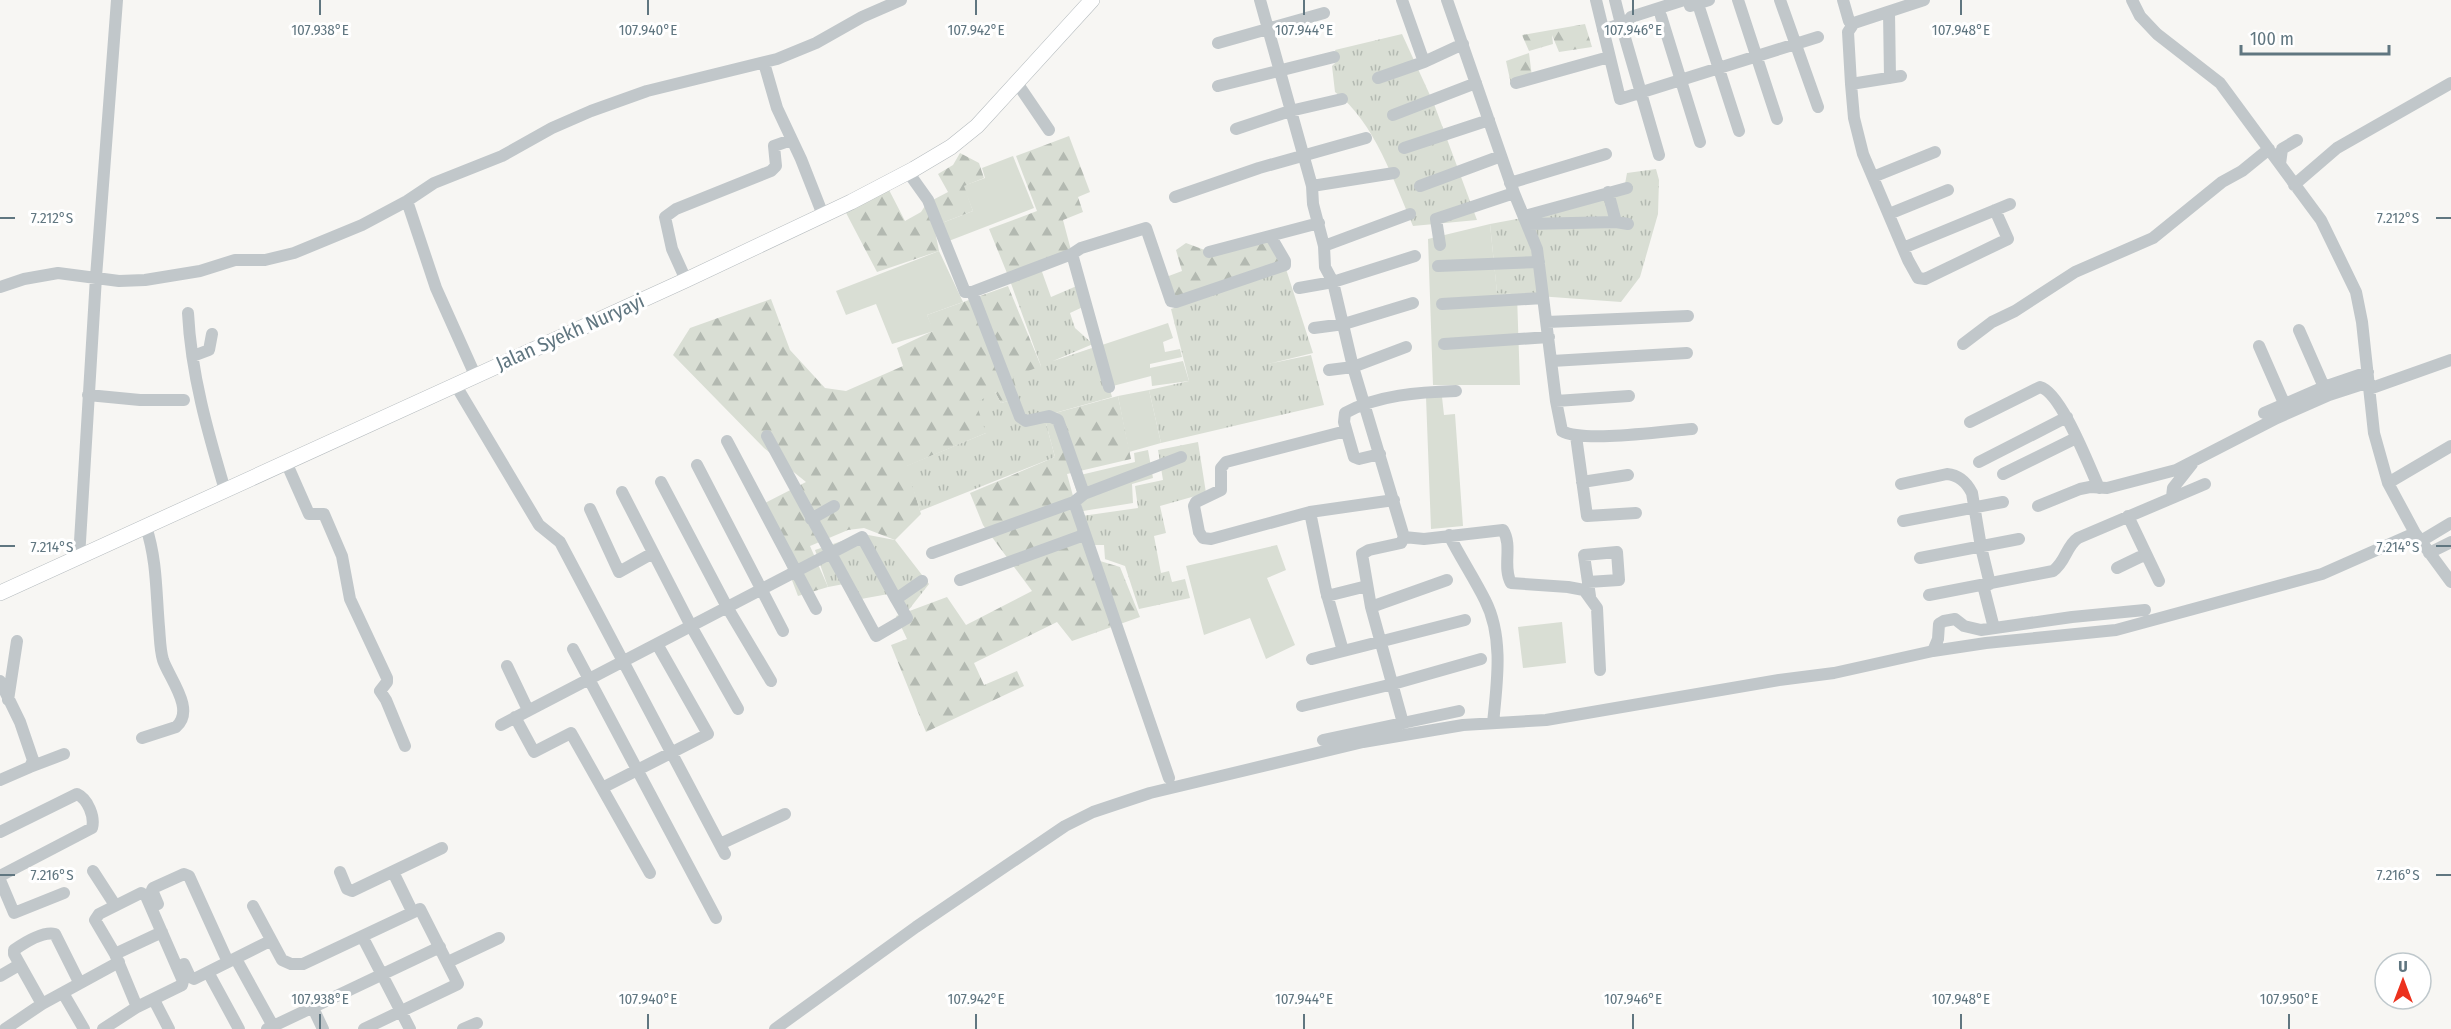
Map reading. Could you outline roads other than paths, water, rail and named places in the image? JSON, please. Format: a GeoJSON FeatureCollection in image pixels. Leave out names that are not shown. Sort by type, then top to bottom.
{"type":"FeatureCollection","features":[{"type":"Feature","properties":{"kind":"main road","name":"Jalan Syekh Nuryayi"},"geometry":{"type":"LineString","coordinates":[[0,593],[686,280],[908,172],[951,147],[977,126],[1092,0]]}},
{"type":"Feature","properties":{"kind":"street"},"geometry":{"type":"LineString","coordinates":[[79,558],[96,277],[117,0]]}},
{"type":"Feature","properties":{"kind":"street"},"geometry":{"type":"LineString","coordinates":[[0,287],[24,279],[58,273],[119,281],[145,280],[200,271],[236,260],[265,260],[282,257],[362,225],[407,201],[434,183],[502,156],[552,128],[591,111],[647,91],[765,66],[816,43],[862,16],[901,0]]}},
{"type":"Feature","properties":{"kind":"street"},"geometry":{"type":"LineString","coordinates":[[1260,0],[1282,71],[1290,111],[1312,186],[1313,204],[1324,246],[1325,267],[1333,282],[1353,367],[1404,537],[1401,543],[1369,550],[1362,554],[1371,607],[1403,723]]}},
{"type":"Feature","properties":{"kind":"street"},"geometry":{"type":"LineString","coordinates":[[1402,0],[1424,62]]}},
{"type":"Feature","properties":{"kind":"street"},"geometry":{"type":"LineString","coordinates":[[1448,0],[1512,188],[1537,249],[1556,401],[1562,431],[1576,436],[1624,436],[1692,429]]}},
{"type":"Feature","properties":{"kind":"street"},"geometry":{"type":"LineString","coordinates":[[1596,0],[1620,99],[1818,37]]}},
{"type":"Feature","properties":{"kind":"street"},"geometry":{"type":"LineString","coordinates":[[1615,0],[1624,23],[1640,93],[1659,155]]}},
{"type":"Feature","properties":{"kind":"street"},"geometry":{"type":"LineString","coordinates":[[1666,9],[1684,0]]}},
{"type":"Feature","properties":{"kind":"street"},"geometry":{"type":"LineString","coordinates":[[1738,0],[1777,119]]}},
{"type":"Feature","properties":{"kind":"street"},"geometry":{"type":"LineString","coordinates":[[1781,0],[1818,106]]}},
{"type":"Feature","properties":{"kind":"street"},"geometry":{"type":"LineString","coordinates":[[1843,0],[1849,21],[1854,23]]}},
{"type":"Feature","properties":{"kind":"street"},"geometry":{"type":"LineString","coordinates":[[1924,0],[1854,23],[1848,32],[1854,118],[1863,154],[1914,274],[1918,278],[1924,279],[2008,239],[1995,210]]}},
{"type":"Feature","properties":{"kind":"street"},"geometry":{"type":"LineString","coordinates":[[2132,0],[2140,16],[2157,34],[2220,83],[2321,220],[2356,292],[2369,381],[2373,433],[2388,483],[2418,537],[2451,582]]}},
{"type":"Feature","properties":{"kind":"street"},"geometry":{"type":"LineString","coordinates":[[1602,30],[1624,23],[1631,17],[1703,2],[1718,69],[1739,131]]}},
{"type":"Feature","properties":{"kind":"street"},"geometry":{"type":"LineString","coordinates":[[1666,9],[1680,81],[1700,142]]}},
{"type":"Feature","properties":{"kind":"street"},"geometry":{"type":"LineString","coordinates":[[1851,84],[1896,77],[1889,12]]}},
{"type":"Feature","properties":{"kind":"street"},"geometry":{"type":"LineString","coordinates":[[1218,43],[1324,13]]}},
{"type":"Feature","properties":{"kind":"street"},"geometry":{"type":"LineString","coordinates":[[1378,78],[1424,62],[1463,44]]}},
{"type":"Feature","properties":{"kind":"street"},"geometry":{"type":"LineString","coordinates":[[1218,86],[1334,57]]}},
{"type":"Feature","properties":{"kind":"street"},"geometry":{"type":"LineString","coordinates":[[1516,83],[1609,57]]}},
{"type":"Feature","properties":{"kind":"street"},"geometry":{"type":"LineString","coordinates":[[765,66],[777,108],[822,215]]}},
{"type":"Feature","properties":{"kind":"street"},"geometry":{"type":"LineString","coordinates":[[1017,83],[1049,130]]}},
{"type":"Feature","properties":{"kind":"street"},"geometry":{"type":"LineString","coordinates":[[1394,115],[1476,83]]}},
{"type":"Feature","properties":{"kind":"street"},"geometry":{"type":"LineString","coordinates":[[2294,185],[2344,144],[2451,83]]}},
{"type":"Feature","properties":{"kind":"street"},"geometry":{"type":"LineString","coordinates":[[1236,129],[1290,111],[1342,99]]}},
{"type":"Feature","properties":{"kind":"street"},"geometry":{"type":"LineString","coordinates":[[1404,148],[1489,120]]}},
{"type":"Feature","properties":{"kind":"street"},"geometry":{"type":"LineString","coordinates":[[1175,197],[1303,155],[1366,138]]}},
{"type":"Feature","properties":{"kind":"street"},"geometry":{"type":"LineString","coordinates":[[686,280],[672,249],[665,216],[676,209],[771,171],[776,166],[774,146],[791,140]]}},
{"type":"Feature","properties":{"kind":"street"},"geometry":{"type":"LineString","coordinates":[[2280,164],[2282,149],[2297,140]]}},
{"type":"Feature","properties":{"kind":"street"},"geometry":{"type":"LineString","coordinates":[[1963,344],[1992,322],[2015,311],[2075,272],[2153,238],[2222,182],[2242,171],[2269,149]]}},
{"type":"Feature","properties":{"kind":"street"},"geometry":{"type":"LineString","coordinates":[[1873,177],[1935,152]]}},
{"type":"Feature","properties":{"kind":"street"},"geometry":{"type":"LineString","coordinates":[[1440,245],[1436,219],[1512,188],[1606,154]]}},
{"type":"Feature","properties":{"kind":"street"},"geometry":{"type":"LineString","coordinates":[[1420,186],[1501,156]]}},
{"type":"Feature","properties":{"kind":"street"},"geometry":{"type":"LineString","coordinates":[[908,172],[935,214],[965,292],[972,292],[1072,254],[1082,248],[1146,228],[1171,301],[1176,302],[1285,265],[1286,261],[1271,237]]}},
{"type":"Feature","properties":{"kind":"street"},"geometry":{"type":"LineString","coordinates":[[1312,186],[1394,173]]}},
{"type":"Feature","properties":{"kind":"street"},"geometry":{"type":"LineString","coordinates":[[1527,220],[1608,192],[1627,188]]}},
{"type":"Feature","properties":{"kind":"street"},"geometry":{"type":"LineString","coordinates":[[1889,214],[1948,190]]}},
{"type":"Feature","properties":{"kind":"street"},"geometry":{"type":"LineString","coordinates":[[1527,220],[1622,223],[1608,192]]}},
{"type":"Feature","properties":{"kind":"street"},"geometry":{"type":"LineString","coordinates":[[407,201],[436,288],[475,375]]}},
{"type":"Feature","properties":{"kind":"street"},"geometry":{"type":"LineString","coordinates":[[1903,248],[2010,204]]}},
{"type":"Feature","properties":{"kind":"street"},"geometry":{"type":"LineString","coordinates":[[1324,246],[1410,214]]}},
{"type":"Feature","properties":{"kind":"street"},"geometry":{"type":"LineString","coordinates":[[1209,252],[1319,223]]}},
{"type":"Feature","properties":{"kind":"street"},"geometry":{"type":"LineString","coordinates":[[1072,254],[1109,387]]}},
{"type":"Feature","properties":{"kind":"street"},"geometry":{"type":"LineString","coordinates":[[1299,288],[1333,282],[1415,256]]}},
{"type":"Feature","properties":{"kind":"street"},"geometry":{"type":"LineString","coordinates":[[1438,266],[1539,262]]}},
{"type":"Feature","properties":{"kind":"street"},"geometry":{"type":"LineString","coordinates":[[972,292],[1020,417],[1026,421],[1049,417],[1058,420],[1079,498],[1084,535],[1169,778]]}},
{"type":"Feature","properties":{"kind":"street"},"geometry":{"type":"LineString","coordinates":[[1442,304],[1543,298]]}},
{"type":"Feature","properties":{"kind":"street"},"geometry":{"type":"LineString","coordinates":[[1314,328],[1344,324],[1413,303]]}},
{"type":"Feature","properties":{"kind":"street"},"geometry":{"type":"LineString","coordinates":[[188,313],[193,356],[207,428],[225,490]]}},
{"type":"Feature","properties":{"kind":"street"},"geometry":{"type":"LineString","coordinates":[[1547,322],[1688,316]]}},
{"type":"Feature","properties":{"kind":"street"},"geometry":{"type":"LineString","coordinates":[[2299,330],[2324,387]]}},
{"type":"Feature","properties":{"kind":"street"},"geometry":{"type":"LineString","coordinates":[[193,356],[209,350],[212,334]]}},
{"type":"Feature","properties":{"kind":"street"},"geometry":{"type":"LineString","coordinates":[[1444,344],[1549,338]]}},
{"type":"Feature","properties":{"kind":"street"},"geometry":{"type":"LineString","coordinates":[[2259,345],[2284,403]]}},
{"type":"Feature","properties":{"kind":"street"},"geometry":{"type":"LineString","coordinates":[[1329,370],[1353,367],[1406,347]]}},
{"type":"Feature","properties":{"kind":"street"},"geometry":{"type":"LineString","coordinates":[[1552,361],[1687,353]]}},
{"type":"Feature","properties":{"kind":"street"},"geometry":{"type":"LineString","coordinates":[[2038,506],[2080,489],[2107,489],[2192,464],[2277,418],[2329,395],[2369,381],[2451,360]]}},
{"type":"Feature","properties":{"kind":"street"},"geometry":{"type":"LineString","coordinates":[[2264,412],[2324,387],[2369,381]]}},
{"type":"Feature","properties":{"kind":"street"},"geometry":{"type":"LineString","coordinates":[[455,384],[539,525],[560,542],[722,849],[785,814]]}},
{"type":"Feature","properties":{"kind":"street"},"geometry":{"type":"LineString","coordinates":[[1970,422],[2040,387],[2049,392],[2067,417],[2099,488]]}},
{"type":"Feature","properties":{"kind":"street"},"geometry":{"type":"LineString","coordinates":[[1380,454],[1355,458],[1343,418],[1345,412],[1405,395],[1456,391]]}},
{"type":"Feature","properties":{"kind":"street"},"geometry":{"type":"LineString","coordinates":[[88,395],[140,400],[184,400]]}},
{"type":"Feature","properties":{"kind":"street"},"geometry":{"type":"LineString","coordinates":[[1556,401],[1629,396]]}},
{"type":"Feature","properties":{"kind":"street"},"geometry":{"type":"LineString","coordinates":[[1979,462],[2067,417]]}},
{"type":"Feature","properties":{"kind":"street"},"geometry":{"type":"LineString","coordinates":[[1346,431],[1226,462],[1221,468],[1221,490],[1196,502],[1194,506],[1199,532],[1205,540],[1310,512],[1394,500]]}},
{"type":"Feature","properties":{"kind":"street"},"geometry":{"type":"LineString","coordinates":[[501,725],[829,553],[862,537],[907,618],[876,636],[829,553],[766,436]]}},
{"type":"Feature","properties":{"kind":"street"},"geometry":{"type":"LineString","coordinates":[[1576,436],[1587,516],[1636,513]]}},
{"type":"Feature","properties":{"kind":"street"},"geometry":{"type":"LineString","coordinates":[[2003,474],[2076,438]]}},
{"type":"Feature","properties":{"kind":"street"},"geometry":{"type":"LineString","coordinates":[[727,441],[816,609]]}},
{"type":"Feature","properties":{"kind":"street"},"geometry":{"type":"LineString","coordinates":[[2388,483],[2451,446]]}},
{"type":"Feature","properties":{"kind":"street"},"geometry":{"type":"LineString","coordinates":[[932,553],[1181,457]]}},
{"type":"Feature","properties":{"kind":"street"},"geometry":{"type":"LineString","coordinates":[[286,462],[309,514],[324,514],[342,556],[350,599],[387,678],[387,682],[380,691],[405,746]]}},
{"type":"Feature","properties":{"kind":"street"},"geometry":{"type":"LineString","coordinates":[[2172,497],[2173,489],[2192,464]]}},
{"type":"Feature","properties":{"kind":"street"},"geometry":{"type":"LineString","coordinates":[[697,465],[783,632]]}},
{"type":"Feature","properties":{"kind":"street"},"geometry":{"type":"LineString","coordinates":[[1582,482],[1628,474]]}},
{"type":"Feature","properties":{"kind":"street"},"geometry":{"type":"LineString","coordinates":[[1901,484],[1947,474],[1954,475],[1968,485],[1974,507],[1994,628]]}},
{"type":"Feature","properties":{"kind":"street"},"geometry":{"type":"LineString","coordinates":[[661,482],[728,607],[771,681]]}},
{"type":"Feature","properties":{"kind":"street"},"geometry":{"type":"LineString","coordinates":[[1929,596],[2054,571],[2061,566],[2073,542],[2205,484]]}},
{"type":"Feature","properties":{"kind":"street"},"geometry":{"type":"LineString","coordinates":[[622,492],[691,626],[738,709]]}},
{"type":"Feature","properties":{"kind":"street"},"geometry":{"type":"LineString","coordinates":[[1903,521],[2003,502]]}},
{"type":"Feature","properties":{"kind":"street"},"geometry":{"type":"LineString","coordinates":[[811,519],[834,506]]}},
{"type":"Feature","properties":{"kind":"street"},"geometry":{"type":"LineString","coordinates":[[590,508],[619,572],[653,553]]}},
{"type":"Feature","properties":{"kind":"street"},"geometry":{"type":"LineString","coordinates":[[1310,512],[1327,596],[1342,651]]}},
{"type":"Feature","properties":{"kind":"street"},"geometry":{"type":"LineString","coordinates":[[2128,516],[2159,581]]}},
{"type":"Feature","properties":{"kind":"street"},"geometry":{"type":"LineString","coordinates":[[775,1029],[1065,825],[1093,812],[1150,793],[1342,746],[1463,725],[1546,720],[1768,681],[1804,678],[1933,651],[2056,634],[2116,630],[2322,574],[2451,523]]}},
{"type":"Feature","properties":{"kind":"street"},"geometry":{"type":"LineString","coordinates":[[142,738],[176,727],[180,724],[183,710],[182,701],[163,658],[155,557],[146,527]]}},
{"type":"Feature","properties":{"kind":"street"},"geometry":{"type":"LineString","coordinates":[[1404,537],[1424,539],[1503,530],[1508,543],[1508,577],[1511,583],[1568,587],[1584,590],[1590,596],[1597,608],[1600,670]]}},
{"type":"Feature","properties":{"kind":"street"},"geometry":{"type":"LineString","coordinates":[[960,580],[1084,535]]}},
{"type":"Feature","properties":{"kind":"street"},"geometry":{"type":"LineString","coordinates":[[1449,535],[1485,600],[1494,626],[1497,648],[1493,723]]}},
{"type":"Feature","properties":{"kind":"street"},"geometry":{"type":"LineString","coordinates":[[1920,558],[2019,539]]}},
{"type":"Feature","properties":{"kind":"street"},"geometry":{"type":"LineString","coordinates":[[2429,553],[2451,542]]}},
{"type":"Feature","properties":{"kind":"street"},"geometry":{"type":"LineString","coordinates":[[2116,568],[2146,554]]}},
{"type":"Feature","properties":{"kind":"street"},"geometry":{"type":"LineString","coordinates":[[1371,607],[1447,580]]}},
{"type":"Feature","properties":{"kind":"street"},"geometry":{"type":"LineString","coordinates":[[896,599],[922,581]]}},
{"type":"Feature","properties":{"kind":"street"},"geometry":{"type":"LineString","coordinates":[[1588,582],[1590,596]]}},
{"type":"Feature","properties":{"kind":"street"},"geometry":{"type":"LineString","coordinates":[[1327,596],[1366,586]]}},
{"type":"Feature","properties":{"kind":"street"},"geometry":{"type":"LineString","coordinates":[[1933,651],[1938,639],[1939,624],[1944,621],[1955,620],[1964,626],[1981,630],[2145,610]]}},
{"type":"Feature","properties":{"kind":"street"},"geometry":{"type":"LineString","coordinates":[[1312,658],[1465,620]]}},
{"type":"Feature","properties":{"kind":"street"},"geometry":{"type":"LineString","coordinates":[[8,700],[17,641]]}},
{"type":"Feature","properties":{"kind":"street"},"geometry":{"type":"LineString","coordinates":[[602,788],[708,734],[657,644]]}},
{"type":"Feature","properties":{"kind":"street"},"geometry":{"type":"LineString","coordinates":[[573,649],[716,918]]}},
{"type":"Feature","properties":{"kind":"street"},"geometry":{"type":"LineString","coordinates":[[1302,706],[1393,684],[1481,659]]}},
{"type":"Feature","properties":{"kind":"street"},"geometry":{"type":"LineString","coordinates":[[507,666],[528,711]]}},
{"type":"Feature","properties":{"kind":"street"},"geometry":{"type":"LineString","coordinates":[[0,681],[33,757],[30,767]]}},
{"type":"Feature","properties":{"kind":"street"},"geometry":{"type":"LineString","coordinates":[[1323,740],[1459,711]]}},
{"type":"Feature","properties":{"kind":"street"},"geometry":{"type":"LineString","coordinates":[[515,717],[534,752],[571,732],[602,788],[637,862],[650,873]]}},
{"type":"Feature","properties":{"kind":"street"},"geometry":{"type":"LineString","coordinates":[[0,780],[64,754]]}},
{"type":"Feature","properties":{"kind":"street"},"geometry":{"type":"LineString","coordinates":[[0,832],[77,794],[82,797],[93,818],[92,828],[0,878],[5,906],[13,912],[19,912],[64,893]]}},
{"type":"Feature","properties":{"kind":"street"},"geometry":{"type":"LineString","coordinates":[[340,872],[347,890],[352,891],[442,848]]}},
{"type":"Feature","properties":{"kind":"street"},"geometry":{"type":"LineString","coordinates":[[93,871],[115,905]]}},
{"type":"Feature","properties":{"kind":"street"},"geometry":{"type":"LineString","coordinates":[[393,872],[412,911]]}},
{"type":"Feature","properties":{"kind":"street"},"geometry":{"type":"LineString","coordinates":[[270,941],[232,961],[194,979],[190,977],[152,890],[184,874],[189,876],[232,961],[270,1028],[440,947]]}},
{"type":"Feature","properties":{"kind":"street"},"geometry":{"type":"LineString","coordinates":[[104,1029],[137,1007],[182,985],[183,981],[144,893],[138,893],[115,905],[99,914],[95,920],[117,958],[137,1007]]}},
{"type":"Feature","properties":{"kind":"street"},"geometry":{"type":"LineString","coordinates":[[253,906],[282,960],[291,964],[303,964],[418,908],[423,911],[458,984],[364,1029]]}},
{"type":"Feature","properties":{"kind":"street"},"geometry":{"type":"LineString","coordinates":[[6,1029],[42,1004],[162,932]]}},
{"type":"Feature","properties":{"kind":"street"},"geometry":{"type":"LineString","coordinates":[[0,955],[49,933],[55,934],[79,982]]}},
{"type":"Feature","properties":{"kind":"street"},"geometry":{"type":"LineString","coordinates":[[362,936],[410,1029]]}},
{"type":"Feature","properties":{"kind":"street"},"geometry":{"type":"LineString","coordinates":[[448,962],[499,938]]}},
{"type":"Feature","properties":{"kind":"street"},"geometry":{"type":"LineString","coordinates":[[14,950],[19,965],[42,1004]]}},
{"type":"Feature","properties":{"kind":"street"},"geometry":{"type":"LineString","coordinates":[[0,976],[19,965]]}},
{"type":"Feature","properties":{"kind":"street"},"geometry":{"type":"LineString","coordinates":[[208,972],[239,1029]]}},
{"type":"Feature","properties":{"kind":"street"},"geometry":{"type":"LineString","coordinates":[[63,993],[84,1029]]}},
{"type":"Feature","properties":{"kind":"street"},"geometry":{"type":"LineString","coordinates":[[154,1000],[169,1029]]}},
{"type":"Feature","properties":{"kind":"street"},"geometry":{"type":"LineString","coordinates":[[313,1008],[323,1029]]}},
{"type":"Feature","properties":{"kind":"street"},"geometry":{"type":"LineString","coordinates":[[463,1029],[477,1023]]}}]}
